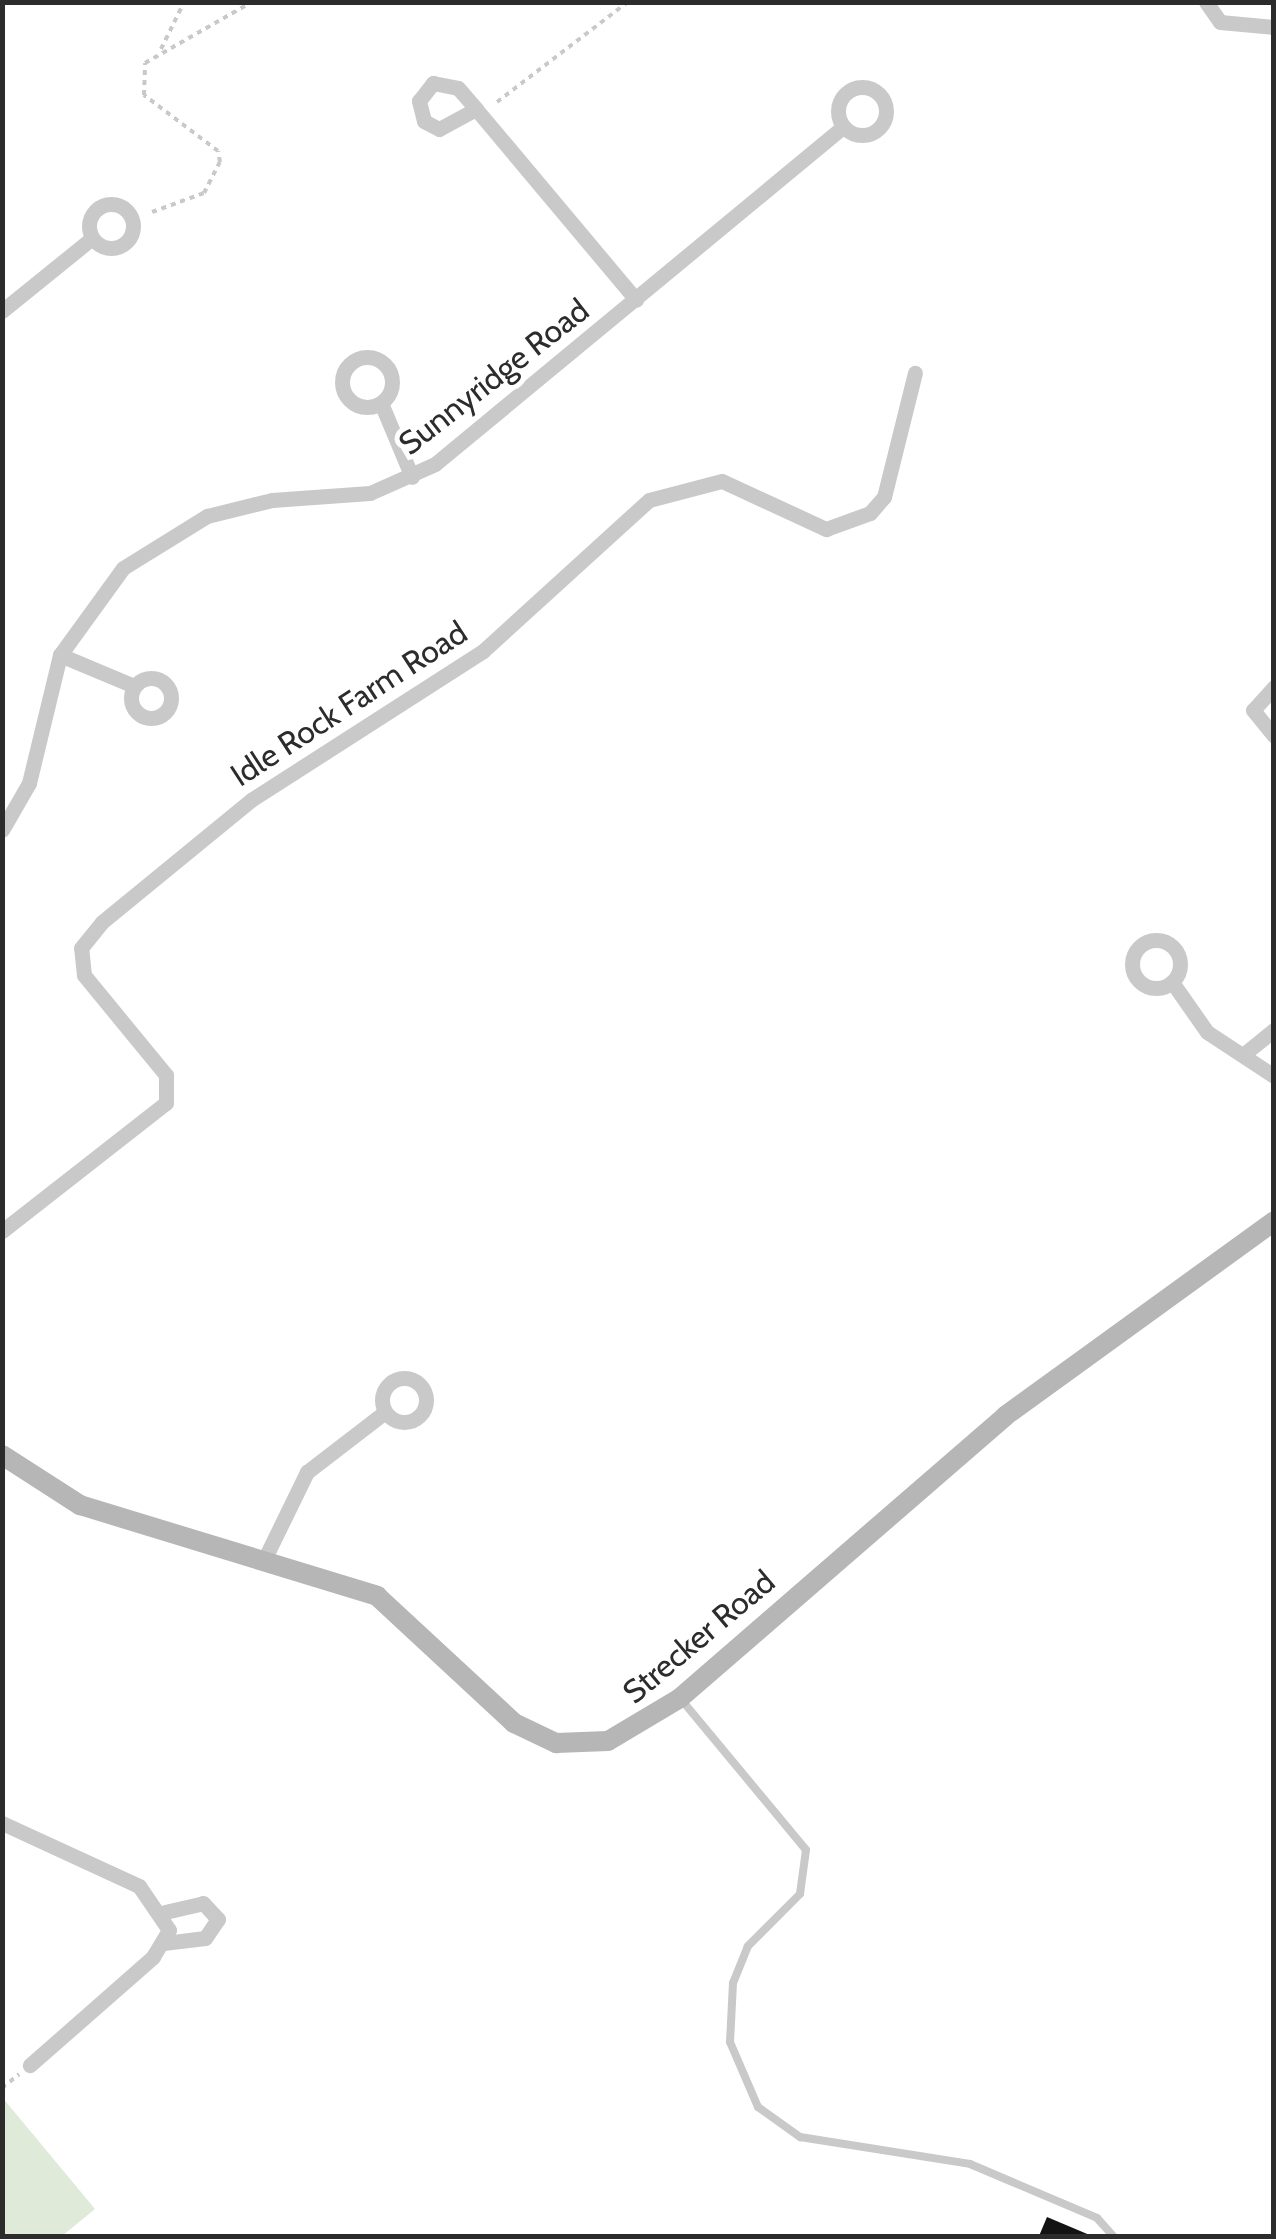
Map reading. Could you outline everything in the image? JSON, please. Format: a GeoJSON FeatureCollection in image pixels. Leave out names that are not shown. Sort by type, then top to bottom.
{"type":"FeatureCollection","features":[{"type":"Feature","properties":{"kind":"street"},"geometry":{"type":"LineString","coordinates":[[1206,2],[1220,22],[1274,27]]}},
{"type":"Feature","properties":{"kind":"street"},"geometry":{"type":"LineString","coordinates":[[476,109],[636,300]]}},
{"type":"Feature","properties":{"kind":"street","name":"Sunnyridge Road"},"geometry":{"type":"LineString","coordinates":[[2,830],[29,783],[60,655],[104,588],[178,530],[236,507],[370,493],[412,476],[636,300],[844,127]]}},
{"type":"Feature","properties":{"kind":"street"},"geometry":{"type":"LineString","coordinates":[[2,311],[92,238]]}},
{"type":"Feature","properties":{"kind":"street","name":"Idle Rock Farm Road"},"geometry":{"type":"LineString","coordinates":[[2,1230],[166,1102],[166,1075],[84,974],[80,948],[102,922],[250,800],[483,651],[649,500],[722,481],[826,529],[870,513],[884,497],[915,373]]}},
{"type":"Feature","properties":{"kind":"street"},"geometry":{"type":"LineString","coordinates":[[381,403],[412,476]]}},
{"type":"Feature","properties":{"kind":"street"},"geometry":{"type":"LineString","coordinates":[[60,655],[134,686]]}},
{"type":"Feature","properties":{"kind":"street"},"geometry":{"type":"LineString","coordinates":[[1274,687],[1253,710],[1274,736]]}},
{"type":"Feature","properties":{"kind":"street"},"geometry":{"type":"LineString","coordinates":[[1172,982],[1208,1032],[1274,1076]]}},
{"type":"Feature","properties":{"kind":"street"},"geometry":{"type":"LineString","coordinates":[[1244,1054],[1274,1030]]}},
{"type":"Feature","properties":{"kind":"street","name":"Strecker Road"},"geometry":{"type":"LineString","coordinates":[[2,1456],[80,1505],[265,1558],[377,1596],[418,1625],[514,1723],[556,1743],[608,1741],[680,1698],[992,1426],[1274,1222]]}},
{"type":"Feature","properties":{"kind":"street"},"geometry":{"type":"LineString","coordinates":[[265,1558],[307,1472],[386,1412]]}},
{"type":"Feature","properties":{"kind":"street"},"geometry":{"type":"LineString","coordinates":[[2,1824],[107,1868],[165,1912],[168,1937]]}},
{"type":"Feature","properties":{"kind":"street"},"geometry":{"type":"LineString","coordinates":[[30,2064],[168,1937],[204,1938],[218,1919],[203,1903],[165,1912]]}},
{"type":"Feature","properties":{"kind":"lane"},"geometry":{"type":"LineString","coordinates":[[680,1698],[806,1850],[800,1894],[748,1946],[733,1982],[730,2042],[758,2107],[800,2137],[970,2164],[1097,2218],[1113,2236]]}},
{"type":"Feature","properties":{"kind":"path"},"geometry":{"type":"LineString","coordinates":[[158,53],[184,2]]}},
{"type":"Feature","properties":{"kind":"path"},"geometry":{"type":"LineString","coordinates":[[152,212],[204,192],[220,162],[144,95],[145,63],[252,2]]}},
{"type":"Feature","properties":{"kind":"path"},"geometry":{"type":"LineString","coordinates":[[497,102],[628,2]]}},
{"type":"Feature","properties":{"kind":"path"},"geometry":{"type":"LineString","coordinates":[[2,2088],[30,2064]]}},
{"type":"Feature","properties":{"kind":"green space"},"geometry":{"type":"Polygon","coordinates":[[[2,2097],[95,2209],[62,2236],[3,2236],[2,2097]]]}},
{"type":"Feature","properties":{"kind":"building"},"geometry":{"type":"Polygon","coordinates":[[[1047,2217],[1092,2236],[1039,2236],[1047,2217]]]}}]}
